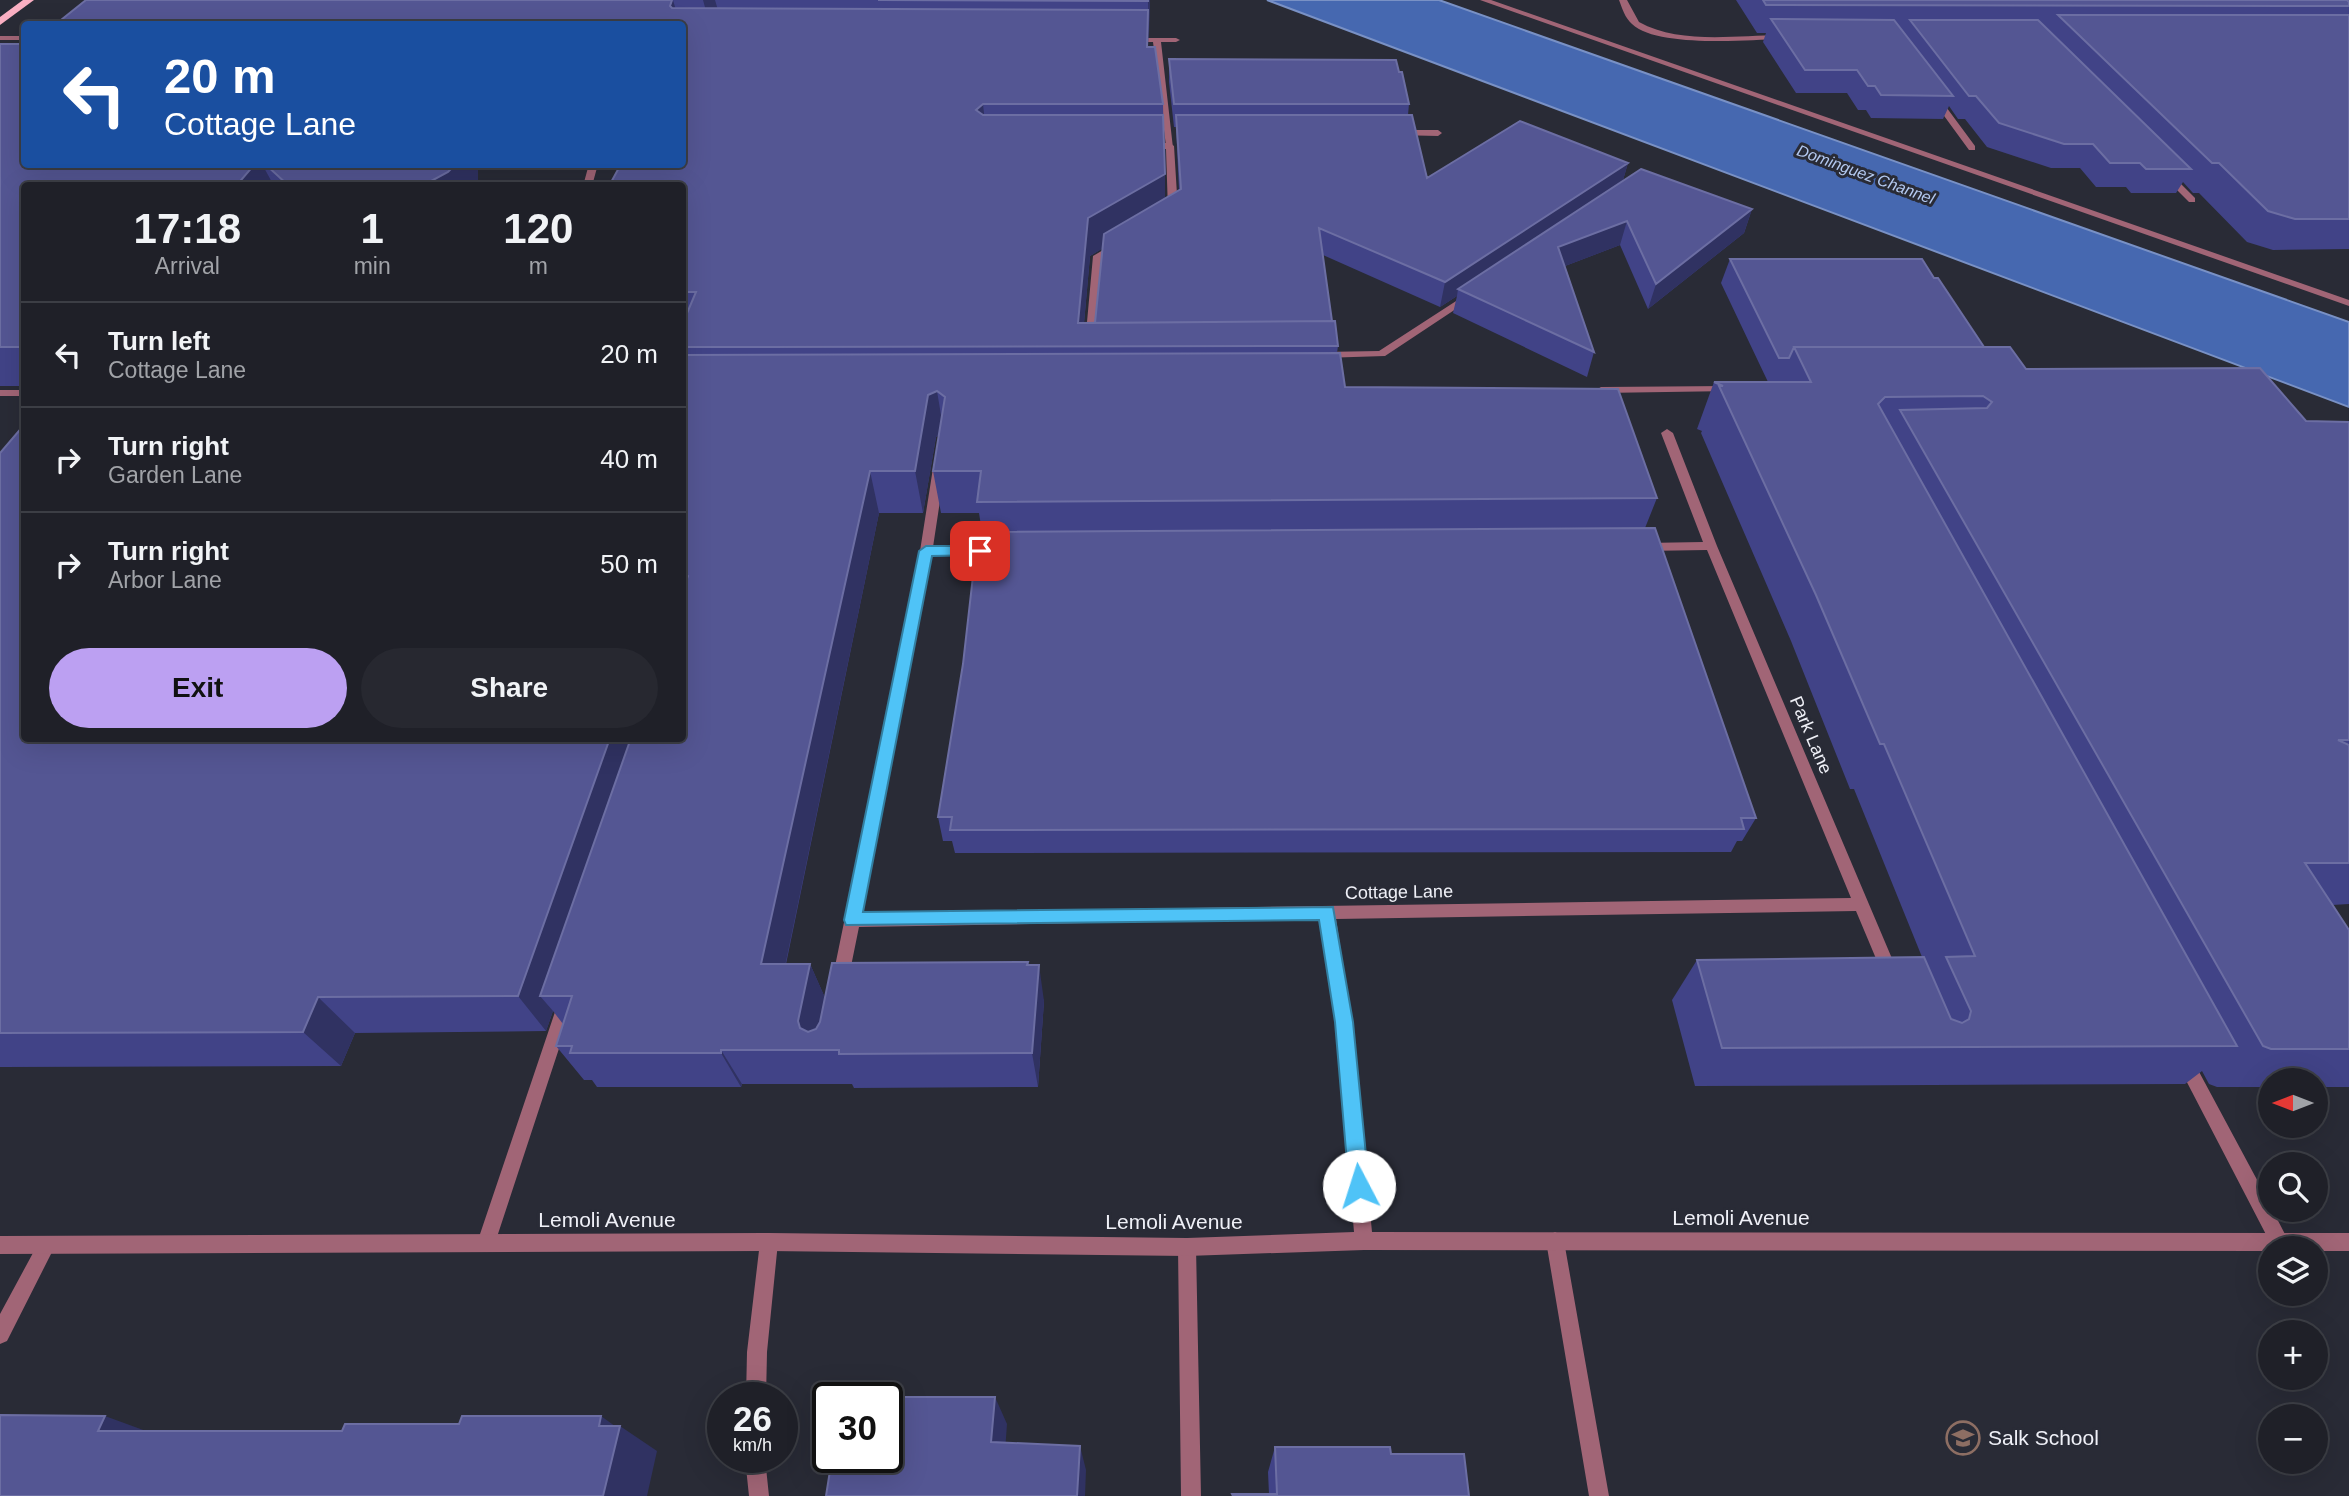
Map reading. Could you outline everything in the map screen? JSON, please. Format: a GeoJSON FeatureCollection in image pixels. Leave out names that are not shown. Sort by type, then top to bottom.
{"type":"FeatureCollection","features":[{"type":"Feature","properties":{"kind":"main road"},"geometry":{"type":"LineString","coordinates":[[0,22],[29,0]]}},
{"type":"Feature","properties":{"kind":"street"},"geometry":{"type":"LineString","coordinates":[[1484,0],[2349,303]]}},
{"type":"Feature","properties":{"kind":"street"},"geometry":{"type":"LineString","coordinates":[[1623,0],[1636,24],[1657,33],[1679,37],[1798,37]]}},
{"type":"Feature","properties":{"kind":"street"},"geometry":{"type":"LineString","coordinates":[[0,38],[21,38]]}},
{"type":"Feature","properties":{"kind":"street"},"geometry":{"type":"LineString","coordinates":[[1116,40],[1176,40]]}},
{"type":"Feature","properties":{"kind":"street"},"geometry":{"type":"LineString","coordinates":[[1157,40],[1170,133],[1173,213],[1163,219]]}},
{"type":"Feature","properties":{"kind":"street"},"geometry":{"type":"LineString","coordinates":[[1931,93],[1972,148]]}},
{"type":"Feature","properties":{"kind":"street"},"geometry":{"type":"LineString","coordinates":[[1170,133],[1183,133]]}},
{"type":"Feature","properties":{"kind":"street"},"geometry":{"type":"LineString","coordinates":[[1384,133],[1438,133]]}},
{"type":"Feature","properties":{"kind":"street"},"geometry":{"type":"LineString","coordinates":[[1131,146],[1170,146]]}},
{"type":"Feature","properties":{"kind":"street"},"geometry":{"type":"LineString","coordinates":[[2154,163],[2192,200]]}},
{"type":"Feature","properties":{"kind":"street"},"geometry":{"type":"LineString","coordinates":[[1087,358],[1098,256],[1130,238]]}},
{"type":"Feature","properties":{"kind":"street"},"geometry":{"type":"LineString","coordinates":[[1311,355],[1381,354],[1474,292]]}},
{"type":"Feature","properties":{"kind":"street"},"geometry":{"type":"LineString","coordinates":[[1586,390],[1739,389]]}},
{"type":"Feature","properties":{"kind":"street"},"geometry":{"type":"LineString","coordinates":[[0,393],[21,393]]}},
{"type":"Feature","properties":{"kind":"street","name":"Park Lane"},"geometry":{"type":"LineString","coordinates":[[1667,433],[1711,546],[1897,990]]}},
{"type":"Feature","properties":{"kind":"street"},"geometry":{"type":"LineString","coordinates":[[836,1002],[926,551],[941,452]]}},
{"type":"Feature","properties":{"kind":"street"},"geometry":{"type":"LineString","coordinates":[[1627,547],[1711,546]]}},
{"type":"Feature","properties":{"kind":"street"},"geometry":{"type":"LineString","coordinates":[[926,551],[1007,550]]}},
{"type":"Feature","properties":{"kind":"street","name":"Cottage Lane"},"geometry":{"type":"LineString","coordinates":[[853,920],[1861,904]]}},
{"type":"Feature","properties":{"kind":"street"},"geometry":{"type":"LineString","coordinates":[[1327,913],[1344,1022],[1364,1241]]}},
{"type":"Feature","properties":{"kind":"street"},"geometry":{"type":"LineString","coordinates":[[485,1243],[573,984]]}},
{"type":"Feature","properties":{"kind":"street"},"geometry":{"type":"LineString","coordinates":[[2178,1048],[2277,1236]]}},
{"type":"Feature","properties":{"kind":"street","name":"Lemoli Avenue"},"geometry":{"type":"LineString","coordinates":[[0,1245],[769,1242],[1187,1247],[1364,1241],[2258,1242]]}},
{"type":"Feature","properties":{"kind":"street"},"geometry":{"type":"LineString","coordinates":[[1555,1241],[1599,1496]]}},
{"type":"Feature","properties":{"kind":"street"},"geometry":{"type":"LineString","coordinates":[[756,1382],[769,1242]]}},
{"type":"Feature","properties":{"kind":"street","name":"Lemoli Avenue"},"geometry":{"type":"LineString","coordinates":[[2328,1242],[2349,1242]]}},
{"type":"Feature","properties":{"kind":"street"},"geometry":{"type":"LineString","coordinates":[[0,1334],[46,1246]]}},
{"type":"Feature","properties":{"kind":"street"},"geometry":{"type":"LineString","coordinates":[[1187,1247],[1191,1496]]}},
{"type":"Feature","properties":{"kind":"street"},"geometry":{"type":"LineString","coordinates":[[757,1473],[759,1496]]}},
{"type":"Feature","properties":{"kind":"water","name":"Dominguez Channel"},"geometry":{"type":"Polygon","coordinates":[[[1267,0],[1439,0],[2349,322],[2349,407],[1267,0]]]}},
{"type":"Feature","properties":{"kind":"building"},"geometry":{"type":"Polygon","coordinates":[[[86,0],[672,0],[672,8],[1148,10],[1147,47],[1155,47],[1163,104],[983,104],[976,110],[983,115],[1163,115],[1165,174],[1088,218],[1078,323],[1335,321],[1338,346],[686,347],[686,316],[696,292],[686,292],[686,182],[611,182],[619,168],[686,168],[686,21],[60,21],[86,0]]]}},
{"type":"Feature","properties":{"kind":"building"},"geometry":{"type":"Polygon","coordinates":[[[878,0],[1148,0],[1148,1],[878,0]]]}},
{"type":"Feature","properties":{"kind":"building"},"geometry":{"type":"Polygon","coordinates":[[[1763,0],[2347,0],[2349,6],[1766,5],[1763,0]]]}},
{"type":"Feature","properties":{"kind":"building"},"geometry":{"type":"Polygon","coordinates":[[[2058,15],[2349,15],[2349,219],[2295,219],[2268,211],[2219,163],[2212,163],[2058,15]]]}},
{"type":"Feature","properties":{"kind":"building"},"geometry":{"type":"Polygon","coordinates":[[[1771,19],[1894,20],[1953,96],[1881,95],[1875,86],[1868,86],[1857,70],[1805,70],[1771,19]]]}},
{"type":"Feature","properties":{"kind":"building"},"geometry":{"type":"Polygon","coordinates":[[[1910,20],[2038,20],[2191,169],[2146,169],[2140,163],[2110,163],[2093,144],[2064,144],[1999,123],[1976,96],[1969,96],[1910,20]]]}},
{"type":"Feature","properties":{"kind":"building"},"geometry":{"type":"Polygon","coordinates":[[[0,44],[21,44],[21,168],[252,168],[239,182],[21,182],[21,347],[0,347],[0,44]]]}},
{"type":"Feature","properties":{"kind":"building"},"geometry":{"type":"Polygon","coordinates":[[[1169,59],[1396,60],[1399,72],[1402,72],[1409,104],[1174,104],[1169,59]]]}},
{"type":"Feature","properties":{"kind":"building"},"geometry":{"type":"Polygon","coordinates":[[[1176,115],[1412,115],[1427,178],[1520,121],[1628,163],[1445,282],[1319,228],[1332,321],[1095,323],[1104,234],[1181,189],[1176,115]]]}},
{"type":"Feature","properties":{"kind":"building"},"geometry":{"type":"Polygon","coordinates":[[[269,168],[452,168],[429,182],[285,182],[269,168]]]}},
{"type":"Feature","properties":{"kind":"building"},"geometry":{"type":"Polygon","coordinates":[[[1641,169],[1752,209],[1656,284],[1627,221],[1558,247],[1594,352],[1458,289],[1641,169]]]}},
{"type":"Feature","properties":{"kind":"building"},"geometry":{"type":"Polygon","coordinates":[[[1730,259],[1922,259],[1934,278],[1938,278],[1984,347],[1794,347],[1789,358],[1779,358],[1730,259]]]}},
{"type":"Feature","properties":{"kind":"building"},"geometry":{"type":"Polygon","coordinates":[[[1794,347],[2010,347],[2026,369],[2260,368],[2306,421],[2349,422],[2349,740],[2338,740],[2349,745],[2349,863],[2305,863],[2349,930],[2349,1049],[2271,1049],[2263,1046],[1900,410],[1987,408],[1992,402],[1983,396],[1885,397],[1878,404],[2237,1046],[1722,1048],[1697,960],[1924,957],[1951,1019],[1962,1023],[1969,1019],[1971,1011],[1946,957],[1975,956],[1884,744],[1880,744],[1816,595],[1719,386],[1723,386],[1714,382],[1811,382],[1794,347]]]}},
{"type":"Feature","properties":{"kind":"building"},"geometry":{"type":"Polygon","coordinates":[[[1340,353],[1345,387],[1618,389],[1657,498],[977,502],[981,471],[933,471],[945,397],[937,391],[928,395],[915,471],[870,471],[761,964],[810,964],[798,1021],[800,1028],[808,1032],[816,1029],[820,1022],[832,963],[1028,962],[1027,965],[1039,965],[1032,1053],[839,1054],[839,1050],[721,1050],[721,1053],[570,1053],[572,1046],[556,1046],[572,996],[540,996],[630,742],[686,742],[686,355],[1340,353]]]}},
{"type":"Feature","properties":{"kind":"building"},"geometry":{"type":"Polygon","coordinates":[[[21,428],[21,742],[609,742],[518,996],[318,997],[303,1032],[0,1033],[0,453],[21,428]]]}},
{"type":"Feature","properties":{"kind":"building"},"geometry":{"type":"Polygon","coordinates":[[[1655,528],[1756,818],[1741,818],[1744,829],[950,830],[952,817],[938,817],[963,664],[978,532],[1655,528]]]}},
{"type":"Feature","properties":{"kind":"building"},"geometry":{"type":"Polygon","coordinates":[[[903,1397],[995,1397],[991,1442],[1080,1446],[1077,1496],[826,1496],[830,1473],[903,1473],[903,1397]]]}},
{"type":"Feature","properties":{"kind":"building"},"geometry":{"type":"Polygon","coordinates":[[[0,1415],[105,1416],[98,1431],[342,1431],[345,1424],[459,1424],[462,1416],[601,1416],[599,1426],[620,1426],[603,1496],[0,1496],[0,1415]]]}},
{"type":"Feature","properties":{"kind":"building"},"geometry":{"type":"Polygon","coordinates":[[[1275,1447],[1390,1447],[1391,1454],[1464,1454],[1469,1496],[1233,1496],[1232,1494],[1277,1494],[1275,1447]]]}},
{"type":"Feature","properties":{"kind":"place","name":"Salk School"},"geometry":{"type":"Point","coordinates":[1963,1438]}},
{"type":"Feature","properties":{"kind":"route"},"geometry":{"type":"LineString","coordinates":[[980,551],[926,551],[853,920],[1327,913],[1344,1022],[1359,1186]]}}]}
